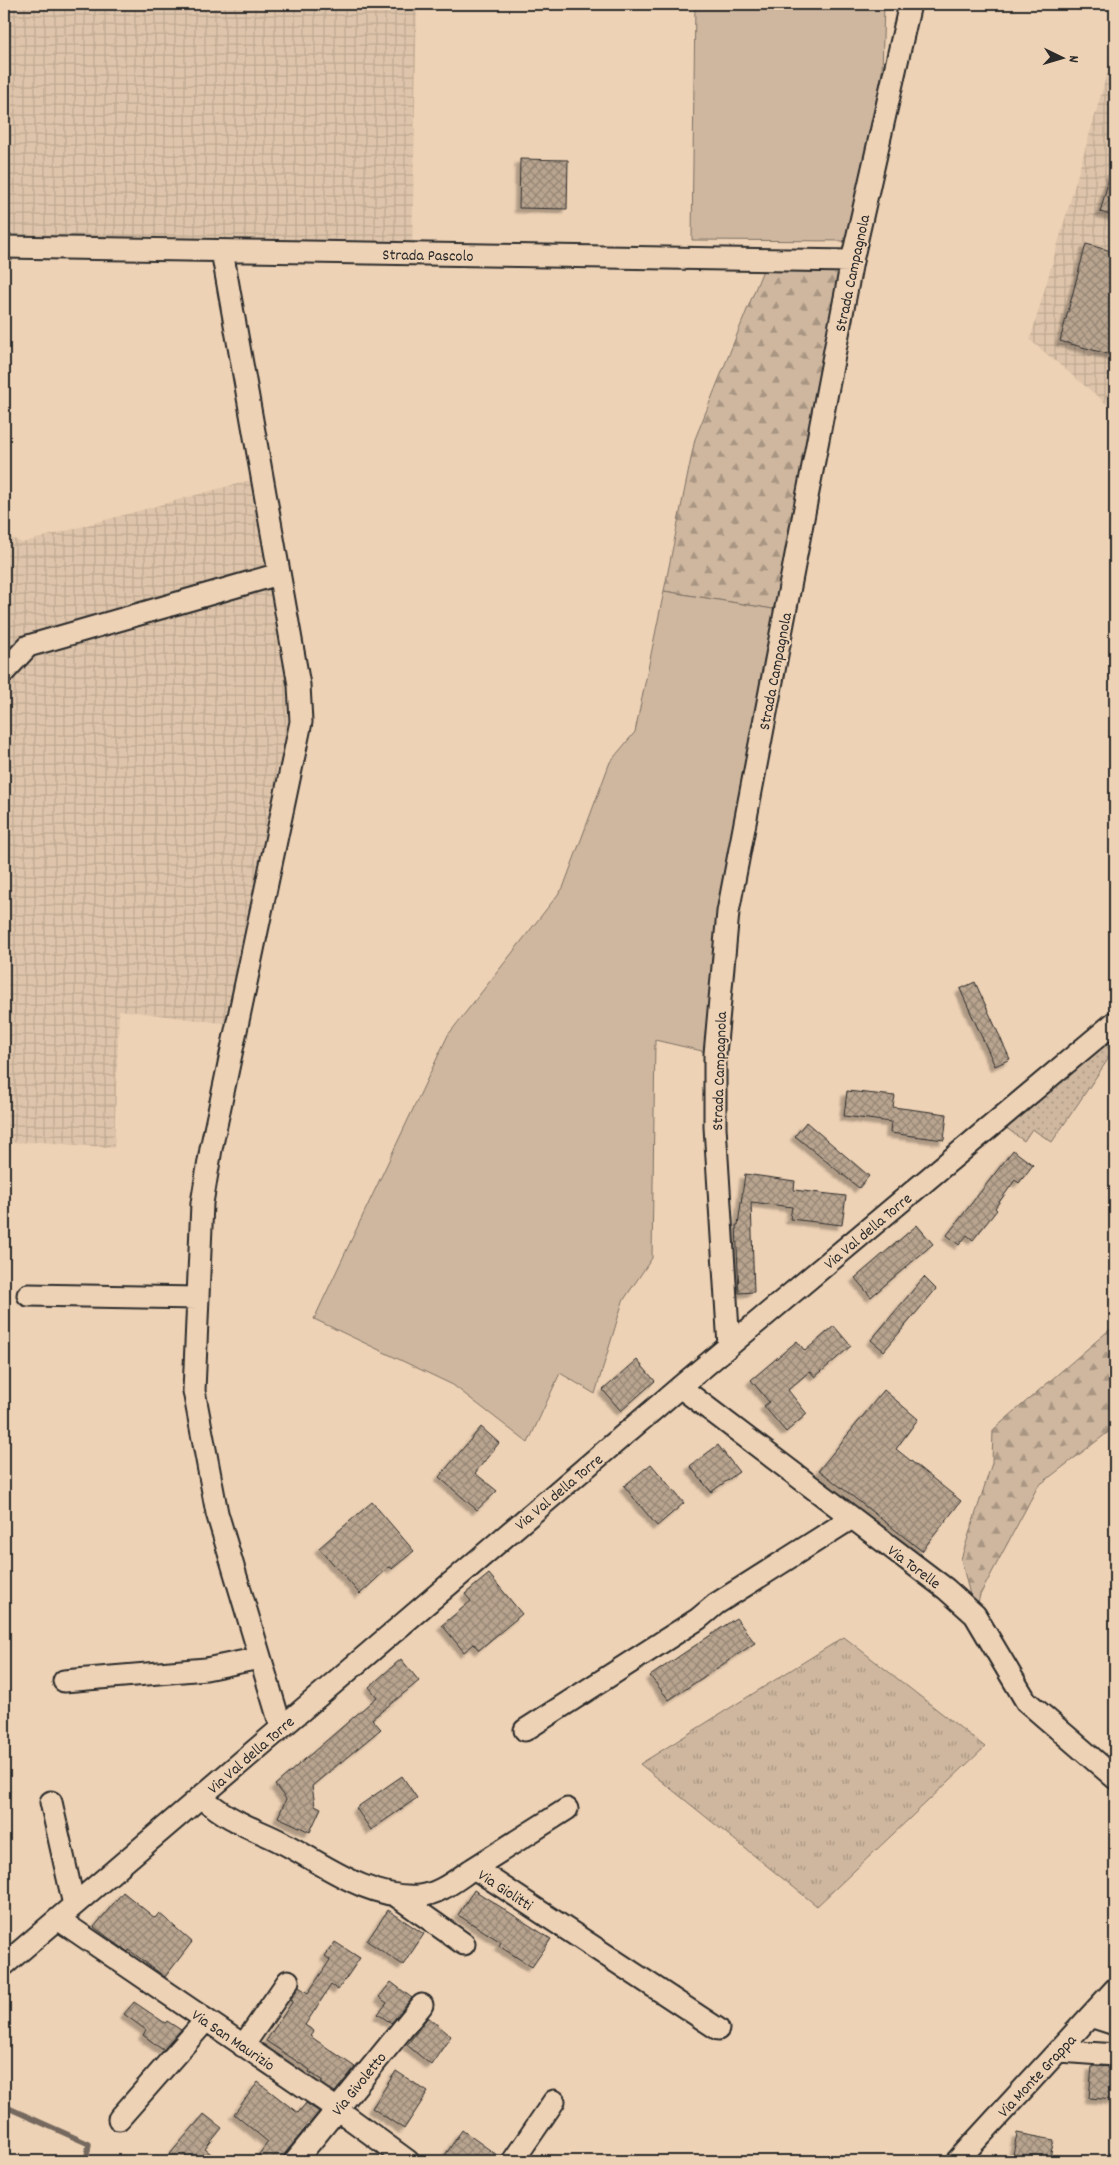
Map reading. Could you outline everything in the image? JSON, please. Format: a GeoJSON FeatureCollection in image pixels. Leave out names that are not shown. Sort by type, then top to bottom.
{"type":"FeatureCollection","features":[{"type":"Feature","properties":{"kind":"street","name":"Strada Campagnola"},"geometry":{"type":"LineString","coordinates":[[729,1346],[715,1127],[715,1054],[728,912],[852,261],[910,4]]}},
{"type":"Feature","properties":{"kind":"street","name":"Strada Pascolo"},"geometry":{"type":"LineString","coordinates":[[4,247],[852,261]]}},
{"type":"Feature","properties":{"kind":"street"},"geometry":{"type":"LineString","coordinates":[[222,251],[299,685],[301,722],[202,1203],[194,1391],[217,1513],[281,1727]]}},
{"type":"Feature","properties":{"kind":"street"},"geometry":{"type":"LineString","coordinates":[[4,672],[28,646],[279,574]]}},
{"type":"Feature","properties":{"kind":"street","name":"Via Val della Torre"},"geometry":{"type":"LineString","coordinates":[[4,1964],[680,1387],[1115,1022]]}},
{"type":"Feature","properties":{"kind":"street"},"geometry":{"type":"LineString","coordinates":[[28,1295],[198,1298]]}},
{"type":"Feature","properties":{"kind":"street","name":"Via Torelle"},"geometry":{"type":"LineString","coordinates":[[680,1387],[946,1589],[975,1615],[1026,1701],[1115,1778]]}},
{"type":"Feature","properties":{"kind":"street"},"geometry":{"type":"LineString","coordinates":[[525,1730],[698,1619],[716,1604],[852,1518]]}},
{"type":"Feature","properties":{"kind":"street"},"geometry":{"type":"LineString","coordinates":[[64,1681],[206,1669],[260,1658]]}},
{"type":"Feature","properties":{"kind":"street","name":"Via Giolitti"},"geometry":{"type":"LineString","coordinates":[[200,1797],[234,1820],[282,1842],[346,1878],[371,1889],[404,1896],[422,1896],[441,1890],[474,1868],[718,2029]]}},
{"type":"Feature","properties":{"kind":"street"},"geometry":{"type":"LineString","coordinates":[[51,1802],[66,1912]]}},
{"type":"Feature","properties":{"kind":"street"},"geometry":{"type":"LineString","coordinates":[[474,1868],[567,1809]]}},
{"type":"Feature","properties":{"kind":"street"},"geometry":{"type":"LineString","coordinates":[[393,1894],[464,1944]]}},
{"type":"Feature","properties":{"kind":"street","name":"Via San Maurizio"},"geometry":{"type":"LineString","coordinates":[[66,1912],[206,2020],[408,2161]]}},
{"type":"Feature","properties":{"kind":"street"},"geometry":{"type":"LineString","coordinates":[[244,2046],[288,1981]]}},
{"type":"Feature","properties":{"kind":"street","name":"Via Monte Grappa"},"geometry":{"type":"LineString","coordinates":[[957,2161],[1115,1989]]}},
{"type":"Feature","properties":{"kind":"street","name":"Via Givoletto"},"geometry":{"type":"LineString","coordinates":[[295,2161],[422,2005]]}},
{"type":"Feature","properties":{"kind":"street"},"geometry":{"type":"LineString","coordinates":[[1090,2016],[1115,2024]]}},
{"type":"Feature","properties":{"kind":"street"},"geometry":{"type":"LineString","coordinates":[[119,2119],[206,2020]]}},
{"type":"Feature","properties":{"kind":"street"},"geometry":{"type":"LineString","coordinates":[[1059,2051],[1115,2055]]}},
{"type":"Feature","properties":{"kind":"street"},"geometry":{"type":"LineString","coordinates":[[513,2161],[554,2102]]}},
{"type":"Feature","properties":{"kind":"shaded area"},"geometry":{"type":"Polygon","coordinates":[[[4,4],[417,4],[412,254],[4,247],[4,4]]]}},
{"type":"Feature","properties":{"kind":"shaded area"},"geometry":{"type":"Polygon","coordinates":[[[1115,46],[1115,411],[1030,340],[1115,46]]]}},
{"type":"Feature","properties":{"kind":"shaded area"},"geometry":{"type":"Polygon","coordinates":[[[254,479],[299,685],[237,1025],[119,1010],[114,1148],[41,1142],[4,1143],[4,534],[22,543],[254,479]]]}},
{"type":"Feature","properties":{"kind":"green space"},"geometry":{"type":"Polygon","coordinates":[[[695,4],[884,4],[882,72],[850,241],[692,240],[695,4]]]}},
{"type":"Feature","properties":{"kind":"green space"},"geometry":{"type":"Polygon","coordinates":[[[767,260],[852,261],[785,611],[664,591],[695,439],[767,260]]]}},
{"type":"Feature","properties":{"kind":"green space"},"geometry":{"type":"Polygon","coordinates":[[[664,591],[785,611],[715,1054],[655,1040],[652,1258],[623,1301],[595,1394],[560,1373],[528,1443],[453,1385],[314,1319],[448,1035],[563,888],[610,762],[635,732],[664,591]]]}},
{"type":"Feature","properties":{"kind":"green space"},"geometry":{"type":"Polygon","coordinates":[[[1115,1034],[1115,1049],[1052,1142],[1032,1129],[1024,1141],[1005,1127],[1115,1034]]]}},
{"type":"Feature","properties":{"kind":"green space"},"geometry":{"type":"Polygon","coordinates":[[[1115,1325],[1115,1427],[1038,1486],[980,1595],[975,1615],[961,1559],[992,1463],[993,1430],[1115,1325]]]}},
{"type":"Feature","properties":{"kind":"green space"},"geometry":{"type":"Polygon","coordinates":[[[844,1637],[985,1747],[817,1906],[640,1764],[844,1637]]]}},
{"type":"Feature","properties":{"kind":"building"},"geometry":{"type":"Polygon","coordinates":[[[520,159],[568,160],[567,209],[519,208],[520,159]]]}},
{"type":"Feature","properties":{"kind":"building"},"geometry":{"type":"Polygon","coordinates":[[[1111,172],[1115,172],[1115,216],[1100,212],[1111,172]]]}},
{"type":"Feature","properties":{"kind":"building"},"geometry":{"type":"Polygon","coordinates":[[[1086,244],[1115,252],[1115,356],[1060,341],[1086,244]]]}},
{"type":"Feature","properties":{"kind":"building"},"geometry":{"type":"Polygon","coordinates":[[[975,982],[1010,1059],[995,1066],[960,989],[975,982]]]}},
{"type":"Feature","properties":{"kind":"building"},"geometry":{"type":"Polygon","coordinates":[[[847,1091],[895,1096],[893,1107],[947,1114],[944,1140],[890,1133],[891,1122],[844,1116],[847,1091]]]}},
{"type":"Feature","properties":{"kind":"building"},"geometry":{"type":"Polygon","coordinates":[[[806,1122],[869,1176],[859,1188],[795,1136],[806,1122]]]}},
{"type":"Feature","properties":{"kind":"building"},"geometry":{"type":"Polygon","coordinates":[[[1013,1150],[1033,1165],[1019,1183],[1015,1180],[995,1208],[997,1210],[973,1240],[967,1235],[959,1245],[947,1235],[1013,1150]]]}},
{"type":"Feature","properties":{"kind":"building"},"geometry":{"type":"Polygon","coordinates":[[[745,1174],[795,1181],[794,1190],[846,1196],[842,1225],[790,1219],[792,1207],[751,1202],[754,1292],[739,1293],[736,1225],[738,1225],[745,1174]]]}},
{"type":"Feature","properties":{"kind":"building"},"geometry":{"type":"Polygon","coordinates":[[[917,1225],[933,1244],[871,1297],[855,1278],[917,1225]]]}},
{"type":"Feature","properties":{"kind":"building"},"geometry":{"type":"Polygon","coordinates":[[[924,1277],[936,1289],[884,1351],[871,1340],[924,1277]]]}},
{"type":"Feature","properties":{"kind":"building"},"geometry":{"type":"Polygon","coordinates":[[[834,1326],[851,1346],[815,1377],[810,1371],[788,1390],[807,1414],[786,1432],[764,1406],[769,1402],[751,1380],[797,1341],[805,1351],[834,1326]]]}},
{"type":"Feature","properties":{"kind":"building"},"geometry":{"type":"Polygon","coordinates":[[[637,1360],[655,1381],[621,1411],[603,1390],[637,1360]]]}},
{"type":"Feature","properties":{"kind":"building"},"geometry":{"type":"Polygon","coordinates":[[[884,1390],[918,1419],[896,1449],[961,1501],[922,1551],[819,1470],[884,1390]]]}},
{"type":"Feature","properties":{"kind":"building"},"geometry":{"type":"Polygon","coordinates":[[[481,1427],[499,1443],[475,1473],[497,1491],[477,1510],[439,1477],[481,1427]]]}},
{"type":"Feature","properties":{"kind":"building"},"geometry":{"type":"Polygon","coordinates":[[[718,1445],[739,1472],[711,1492],[690,1466],[718,1445]]]}},
{"type":"Feature","properties":{"kind":"building"},"geometry":{"type":"Polygon","coordinates":[[[651,1464],[684,1503],[657,1526],[624,1486],[651,1464]]]}},
{"type":"Feature","properties":{"kind":"building"},"geometry":{"type":"Polygon","coordinates":[[[372,1502],[414,1551],[392,1569],[390,1566],[360,1594],[319,1548],[372,1502]]]}},
{"type":"Feature","properties":{"kind":"building"},"geometry":{"type":"Polygon","coordinates":[[[489,1574],[522,1614],[479,1650],[474,1644],[464,1652],[442,1625],[471,1601],[465,1594],[489,1574]]]}},
{"type":"Feature","properties":{"kind":"building"},"geometry":{"type":"Polygon","coordinates":[[[736,1618],[755,1643],[669,1700],[650,1676],[736,1618]]]}},
{"type":"Feature","properties":{"kind":"building"},"geometry":{"type":"Polygon","coordinates":[[[401,1659],[419,1681],[372,1719],[381,1729],[312,1786],[315,1805],[321,1808],[310,1832],[278,1817],[286,1799],[275,1785],[377,1697],[369,1687],[401,1659]]]}},
{"type":"Feature","properties":{"kind":"building"},"geometry":{"type":"Polygon","coordinates":[[[402,1776],[417,1798],[371,1830],[356,1808],[402,1776]]]}},
{"type":"Feature","properties":{"kind":"building"},"geometry":{"type":"Polygon","coordinates":[[[474,1890],[551,1939],[532,1967],[499,1946],[501,1942],[458,1915],[474,1890]]]}},
{"type":"Feature","properties":{"kind":"building"},"geometry":{"type":"Polygon","coordinates":[[[123,1892],[155,1918],[159,1913],[192,1942],[165,1977],[94,1927],[123,1892]]]}},
{"type":"Feature","properties":{"kind":"building"},"geometry":{"type":"Polygon","coordinates":[[[388,1910],[424,1934],[403,1965],[367,1941],[388,1910]]]}},
{"type":"Feature","properties":{"kind":"building"},"geometry":{"type":"Polygon","coordinates":[[[335,1942],[360,1958],[338,1990],[331,1985],[305,2025],[314,2031],[310,2036],[355,2067],[335,2092],[321,2083],[323,2081],[309,2072],[310,2070],[266,2041],[293,2001],[290,2000],[299,1987],[308,1993],[330,1960],[325,1956],[335,1942]]]}},
{"type":"Feature","properties":{"kind":"building"},"geometry":{"type":"Polygon","coordinates":[[[391,1982],[412,1998],[391,2023],[378,2014],[387,2003],[379,1997],[391,1982]]]}},
{"type":"Feature","properties":{"kind":"building"},"geometry":{"type":"Polygon","coordinates":[[[134,2002],[165,2023],[167,2021],[181,2030],[163,2050],[143,2035],[146,2030],[124,2014],[134,2002]]]}},
{"type":"Feature","properties":{"kind":"building"},"geometry":{"type":"Polygon","coordinates":[[[428,2017],[451,2036],[431,2065],[407,2045],[428,2017]]]}},
{"type":"Feature","properties":{"kind":"building"},"geometry":{"type":"Polygon","coordinates":[[[1092,2066],[1115,2067],[1115,2100],[1089,2098],[1092,2066]]]}},
{"type":"Feature","properties":{"kind":"building"},"geometry":{"type":"Polygon","coordinates":[[[396,2071],[428,2092],[404,2129],[372,2108],[396,2071]]]}},
{"type":"Feature","properties":{"kind":"building"},"geometry":{"type":"Polygon","coordinates":[[[258,2082],[298,2113],[306,2103],[319,2112],[285,2153],[283,2161],[254,2161],[268,2142],[234,2114],[258,2082]]]}},
{"type":"Feature","properties":{"kind":"building"},"geometry":{"type":"Polygon","coordinates":[[[204,2114],[222,2128],[205,2149],[220,2161],[164,2161],[204,2114]]]}},
{"type":"Feature","properties":{"kind":"building"},"geometry":{"type":"Polygon","coordinates":[[[462,2130],[501,2158],[501,2161],[441,2161],[462,2130]]]}},
{"type":"Feature","properties":{"kind":"building"},"geometry":{"type":"Polygon","coordinates":[[[1017,2133],[1054,2140],[1049,2161],[1012,2161],[1017,2133]]]}},
{"type":"Feature","properties":{"kind":"waterway"},"geometry":{"type":"LineString","coordinates":[[4,2106],[89,2144],[86,2161]]}}]}
